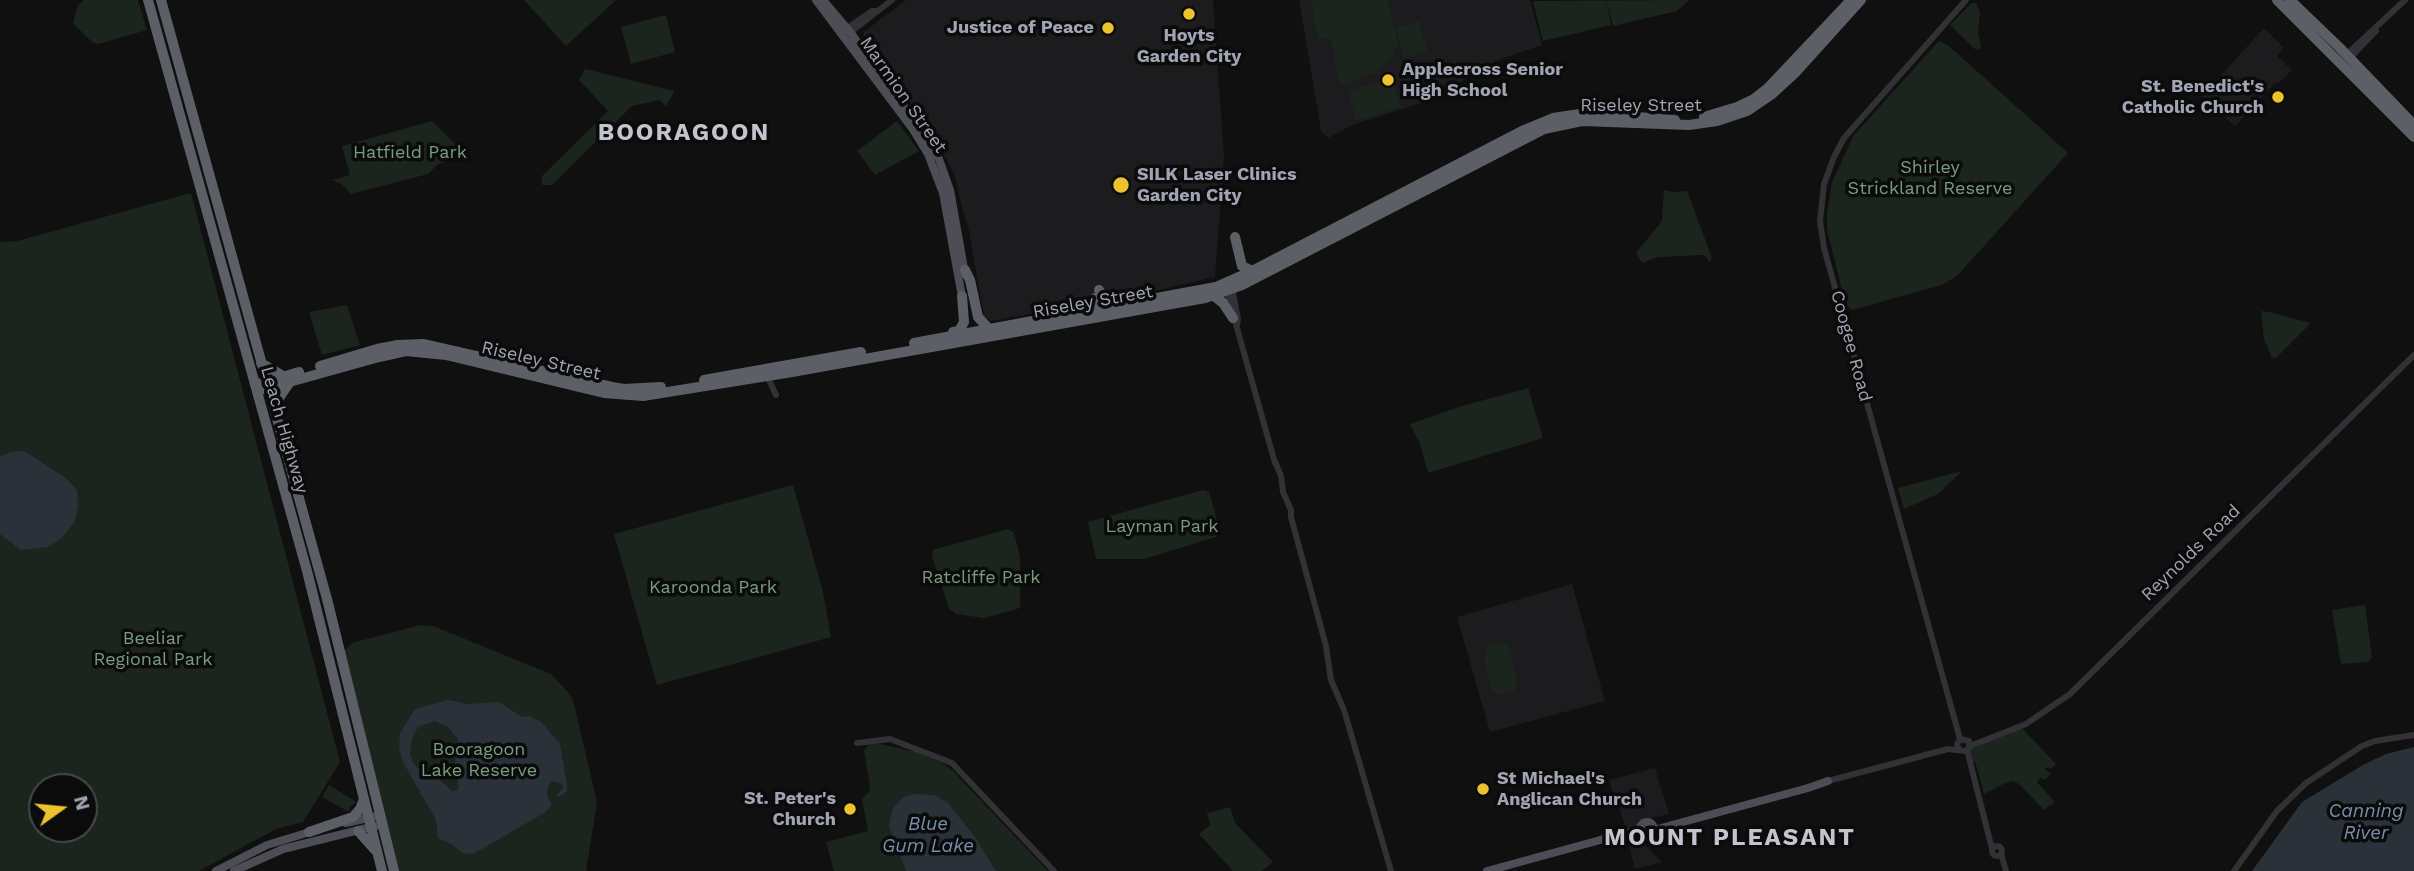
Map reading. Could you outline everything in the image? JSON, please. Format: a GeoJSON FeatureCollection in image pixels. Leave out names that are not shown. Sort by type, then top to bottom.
{"type":"FeatureCollection","features":[{"type":"Feature","properties":{"kind":"highway","name":"Leach Highway"},"geometry":{"type":"LineString","coordinates":[[149,0],[315,603],[382,871]]}},
{"type":"Feature","properties":{"kind":"highway","name":"Leach Highway"},"geometry":{"type":"LineString","coordinates":[[161,0],[327,598],[394,871]]}},
{"type":"Feature","properties":{"kind":"highway","name":"Riseley Street"},"geometry":{"type":"LineString","coordinates":[[256,388],[406,351],[446,355],[621,395],[666,394],[771,376],[973,335],[1214,296],[1252,271],[1524,130],[1553,118],[1587,113],[1685,123],[1754,99],[1784,73],[1851,0]]}},
{"type":"Feature","properties":{"kind":"highway","name":"Riseley Street"},"geometry":{"type":"LineString","coordinates":[[287,380],[377,349],[410,344],[436,346],[624,389],[672,386],[923,341],[973,335],[989,329],[1229,286],[1544,129],[1582,121],[1685,123],[1732,117],[1764,100],[1796,72],[1861,0]]}},
{"type":"Feature","properties":{"kind":"highway"},"geometry":{"type":"LineString","coordinates":[[2277,0],[2414,125]]}},
{"type":"Feature","properties":{"kind":"highway"},"geometry":{"type":"LineString","coordinates":[[2290,0],[2414,137]]}},
{"type":"Feature","properties":{"kind":"highway"},"geometry":{"type":"LineString","coordinates":[[188,95],[186,104],[197,146],[190,146]]}},
{"type":"Feature","properties":{"kind":"highway"},"geometry":{"type":"LineString","coordinates":[[197,177],[209,173]]}},
{"type":"Feature","properties":{"kind":"highway"},"geometry":{"type":"LineString","coordinates":[[1234,237],[1242,266],[1252,271]]}},
{"type":"Feature","properties":{"kind":"highway"},"geometry":{"type":"LineString","coordinates":[[965,270],[970,279],[978,317],[989,329]]}},
{"type":"Feature","properties":{"kind":"highway"},"geometry":{"type":"LineString","coordinates":[[1073,314],[1091,306],[1097,294],[1116,306]]}},
{"type":"Feature","properties":{"kind":"highway"},"geometry":{"type":"LineString","coordinates":[[923,341],[931,336],[959,331],[964,317],[962,296]]}},
{"type":"Feature","properties":{"kind":"highway"},"geometry":{"type":"LineString","coordinates":[[1214,296],[1223,303],[1235,322]]}},
{"type":"Feature","properties":{"kind":"highway"},"geometry":{"type":"LineString","coordinates":[[261,363],[287,380],[275,410]]}},
{"type":"Feature","properties":{"kind":"highway"},"geometry":{"type":"LineString","coordinates":[[309,832],[355,816],[364,799]]}},
{"type":"Feature","properties":{"kind":"highway"},"geometry":{"type":"LineString","coordinates":[[358,831],[377,853]]}},
{"type":"Feature","properties":{"kind":"main road","name":"Marmion Street"},"geometry":{"type":"LineString","coordinates":[[816,0],[846,33],[922,131],[939,159],[950,190],[965,270],[973,335]]}},
{"type":"Feature","properties":{"kind":"main road","name":"Marmion Street"},"geometry":{"type":"LineString","coordinates":[[823,0],[912,128],[935,169],[973,335]]}},
{"type":"Feature","properties":{"kind":"main road","name":"Reynolds Road"},"geometry":{"type":"LineString","coordinates":[[1501,871],[1633,831],[1642,831],[1645,823],[1653,828],[1675,823],[1828,780]]}},
{"type":"Feature","properties":{"kind":"main road"},"geometry":{"type":"LineString","coordinates":[[216,871],[255,850],[309,832],[382,820]]}},
{"type":"Feature","properties":{"kind":"main road"},"geometry":{"type":"LineString","coordinates":[[234,871],[277,852],[358,831],[370,823]]}},
{"type":"Feature","properties":{"kind":"main road","name":"Reynolds Road"},"geometry":{"type":"LineString","coordinates":[[1490,871],[1575,849]]}},
{"type":"Feature","properties":{"kind":"street"},"geometry":{"type":"LineString","coordinates":[[846,33],[873,11],[892,0]]}},
{"type":"Feature","properties":{"kind":"street","name":"Coogee Road"},"geometry":{"type":"LineString","coordinates":[[1966,0],[1844,138],[1824,184],[1820,221],[1824,248],[1994,847],[1993,855],[2000,855],[2005,869]]}},
{"type":"Feature","properties":{"kind":"street"},"geometry":{"type":"LineString","coordinates":[[2345,60],[2405,0]]}},
{"type":"Feature","properties":{"kind":"street"},"geometry":{"type":"LineString","coordinates":[[1229,286],[1235,322],[1275,461],[1279,493],[1291,517],[1326,646],[1334,664],[1335,679],[1343,696],[1344,710],[1389,871]]}},
{"type":"Feature","properties":{"kind":"street","name":"Reynolds Road"},"geometry":{"type":"LineString","coordinates":[[1828,780],[1978,742],[2026,724],[2070,694],[2413,358]]}},
{"type":"Feature","properties":{"kind":"street"},"geometry":{"type":"LineString","coordinates":[[746,373],[766,373],[771,376],[781,367]]}},
{"type":"Feature","properties":{"kind":"street"},"geometry":{"type":"LineString","coordinates":[[2234,871],[2277,811],[2306,783],[2362,746],[2375,741],[2414,735]]}},
{"type":"Feature","properties":{"kind":"street"},"geometry":{"type":"LineString","coordinates":[[857,743],[890,739],[952,763],[1054,871]]}},
{"type":"Feature","properties":{"kind":"shaded area"},"geometry":{"type":"Polygon","coordinates":[[[906,0],[1213,0],[1224,158],[1215,277],[1136,295],[991,321],[984,316],[968,226],[954,173],[932,134],[863,42],[864,32],[906,0]]]}},
{"type":"Feature","properties":{"kind":"shaded area","name":"Applecross Senior High School"},"geometry":{"type":"Polygon","coordinates":[[[1299,0],[1530,0],[1542,45],[1498,60],[1428,101],[1352,125],[1328,138],[1321,131],[1299,0]]]}},
{"type":"Feature","properties":{"kind":"shaded area"},"geometry":{"type":"Polygon","coordinates":[[[2264,28],[2284,48],[2277,56],[2292,70],[2280,82],[2274,84],[2235,126],[2202,96],[2264,28]]]}},
{"type":"Feature","properties":{"kind":"shaded area"},"geometry":{"type":"Polygon","coordinates":[[[1572,584],[1605,701],[1490,732],[1457,617],[1572,584]]]}},
{"type":"Feature","properties":{"kind":"shaded area"},"geometry":{"type":"Polygon","coordinates":[[[1655,768],[1669,814],[1638,821],[1637,824],[1642,842],[1662,862],[1635,869],[1619,804],[1616,804],[1609,780],[1655,768]]]}},
{"type":"Feature","properties":{"kind":"green space"},"geometry":{"type":"Polygon","coordinates":[[[84,0],[138,0],[147,30],[98,44],[92,42],[73,23],[78,5],[84,0]]]}},
{"type":"Feature","properties":{"kind":"green space"},"geometry":{"type":"Polygon","coordinates":[[[524,0],[616,0],[566,46],[524,0]]]}},
{"type":"Feature","properties":{"kind":"green space"},"geometry":{"type":"Polygon","coordinates":[[[1310,0],[1387,0],[1398,44],[1390,60],[1377,72],[1347,84],[1339,83],[1331,38],[1319,39],[1310,0]]]}},
{"type":"Feature","properties":{"kind":"green space"},"geometry":{"type":"Polygon","coordinates":[[[1689,0],[1677,11],[1613,26],[1606,1],[1611,25],[1543,41],[1533,1],[1689,0]]]}},
{"type":"Feature","properties":{"kind":"green space"},"geometry":{"type":"Polygon","coordinates":[[[1972,3],[1976,3],[1980,12],[1978,32],[1981,47],[1978,49],[1950,25],[1972,3]]]}},
{"type":"Feature","properties":{"kind":"green space"},"geometry":{"type":"Polygon","coordinates":[[[666,15],[675,52],[631,64],[621,27],[666,15]]]}},
{"type":"Feature","properties":{"kind":"green space"},"geometry":{"type":"Polygon","coordinates":[[[1419,21],[1427,51],[1404,58],[1396,28],[1419,21]]]}},
{"type":"Feature","properties":{"kind":"green space","name":"Shirley Strickland Reserve"},"geometry":{"type":"Polygon","coordinates":[[[1939,41],[1949,46],[2068,153],[1957,276],[1942,285],[1852,310],[1846,306],[1827,230],[1832,182],[1854,135],[1939,41]]]}},
{"type":"Feature","properties":{"kind":"green space"},"geometry":{"type":"Polygon","coordinates":[[[585,69],[675,91],[666,106],[659,100],[632,106],[552,185],[542,185],[542,176],[608,111],[579,80],[585,69]]]}},
{"type":"Feature","properties":{"kind":"green space"},"geometry":{"type":"Polygon","coordinates":[[[1392,78],[1400,108],[1356,120],[1348,91],[1392,78]]]}},
{"type":"Feature","properties":{"kind":"green space","name":"Hatfield Park"},"geometry":{"type":"Polygon","coordinates":[[[432,121],[459,148],[447,161],[437,165],[428,174],[351,194],[343,185],[332,180],[350,175],[342,146],[432,121]]]}},
{"type":"Feature","properties":{"kind":"green space"},"geometry":{"type":"Polygon","coordinates":[[[897,121],[919,151],[875,175],[857,151],[897,121]]]}},
{"type":"Feature","properties":{"kind":"green space"},"geometry":{"type":"Polygon","coordinates":[[[1664,190],[1687,191],[1712,258],[1710,262],[1704,255],[1658,257],[1642,263],[1636,253],[1662,221],[1664,190]]]}},
{"type":"Feature","properties":{"kind":"green space","name":"Beeliar Regional Park"},"geometry":{"type":"Polygon","coordinates":[[[191,193],[340,762],[303,822],[276,829],[199,871],[0,871],[0,242],[17,241],[191,193]]]}},
{"type":"Feature","properties":{"kind":"green space"},"geometry":{"type":"Polygon","coordinates":[[[347,305],[360,345],[322,355],[309,312],[347,305]]]}},
{"type":"Feature","properties":{"kind":"green space"},"geometry":{"type":"Polygon","coordinates":[[[2261,311],[2311,323],[2277,357],[2272,358],[2264,339],[2261,311]]]}},
{"type":"Feature","properties":{"kind":"green space"},"geometry":{"type":"Polygon","coordinates":[[[1528,388],[1543,438],[1428,473],[1420,444],[1410,424],[1528,388]]]}},
{"type":"Feature","properties":{"kind":"green space"},"geometry":{"type":"Polygon","coordinates":[[[1962,471],[1938,494],[1904,509],[1898,488],[1962,471]]]}},
{"type":"Feature","properties":{"kind":"green space","name":"Karoonda Park"},"geometry":{"type":"Polygon","coordinates":[[[793,485],[823,592],[831,637],[657,685],[614,534],[793,485]]]}},
{"type":"Feature","properties":{"kind":"green space","name":"Layman Park"},"geometry":{"type":"Polygon","coordinates":[[[1203,490],[1209,492],[1221,533],[1219,536],[1144,559],[1096,559],[1088,522],[1203,490]]]}},
{"type":"Feature","properties":{"kind":"green space","name":"Ratcliffe Park"},"geometry":{"type":"Polygon","coordinates":[[[1008,529],[1014,533],[1020,556],[1020,606],[984,618],[956,614],[949,609],[932,556],[933,550],[1008,529]]]}},
{"type":"Feature","properties":{"kind":"green space"},"geometry":{"type":"Polygon","coordinates":[[[2365,605],[2372,657],[2368,662],[2341,664],[2332,610],[2365,605]]]}},
{"type":"Feature","properties":{"kind":"green space","name":"Booragoon Lake Reserve"},"geometry":{"type":"Polygon","coordinates":[[[420,625],[433,626],[551,674],[569,693],[573,700],[597,802],[586,871],[398,871],[344,651],[352,643],[420,625]]]}},
{"type":"Feature","properties":{"kind":"green space"},"geometry":{"type":"Polygon","coordinates":[[[1498,642],[1506,644],[1511,650],[1517,681],[1514,691],[1505,695],[1499,695],[1492,689],[1484,658],[1487,647],[1498,642]]]}},
{"type":"Feature","properties":{"kind":"green space"},"geometry":{"type":"Polygon","coordinates":[[[2021,727],[2056,764],[2051,769],[2045,769],[2051,774],[2045,780],[2040,778],[2037,782],[2055,802],[2044,810],[2013,781],[1984,794],[1975,761],[1969,763],[1970,746],[2021,727]]]}},
{"type":"Feature","properties":{"kind":"green space"},"geometry":{"type":"Polygon","coordinates":[[[876,743],[920,753],[953,771],[1048,871],[834,871],[826,842],[868,831],[862,799],[869,792],[870,786],[864,750],[876,743]]]}},
{"type":"Feature","properties":{"kind":"green space"},"geometry":{"type":"Polygon","coordinates":[[[329,785],[357,802],[350,807],[349,812],[322,797],[329,785]]]}},
{"type":"Feature","properties":{"kind":"green space"},"geometry":{"type":"Polygon","coordinates":[[[1230,807],[1235,823],[1273,862],[1262,871],[1233,871],[1199,834],[1210,825],[1207,813],[1230,807]]]}},
{"type":"Feature","properties":{"kind":"water"},"geometry":{"type":"Polygon","coordinates":[[[24,451],[66,478],[77,490],[78,505],[75,521],[61,539],[47,547],[21,550],[0,534],[0,457],[10,452],[24,451]]]}},
{"type":"Feature","properties":{"kind":"water"},"geometry":{"type":"Polygon","coordinates":[[[448,700],[467,704],[499,702],[522,717],[529,716],[541,722],[560,744],[566,792],[558,797],[563,788],[562,784],[552,781],[547,789],[547,796],[552,805],[544,813],[473,854],[462,853],[438,838],[436,820],[403,762],[399,748],[400,733],[415,709],[448,700]],[[435,721],[418,727],[412,738],[410,753],[418,769],[440,780],[452,791],[459,786],[453,768],[458,752],[458,739],[448,727],[435,721]]]}},
{"type":"Feature","properties":{"kind":"water","name":"Canning River"},"geometry":{"type":"Polygon","coordinates":[[[2414,747],[2414,871],[2252,871],[2302,802],[2363,765],[2386,754],[2414,747]]]}},
{"type":"Feature","properties":{"kind":"water","name":"Blue Gum Lake"},"geometry":{"type":"Polygon","coordinates":[[[915,794],[934,795],[948,803],[974,836],[996,871],[906,871],[889,826],[892,810],[903,797],[915,794]]]}},
{"type":"Feature","properties":{"kind":"place","name":"Hoyts Garden City"},"geometry":{"type":"Point","coordinates":[1189,14]}},
{"type":"Feature","properties":{"kind":"place","name":"Justice of Peace"},"geometry":{"type":"Point","coordinates":[1108,28]}},
{"type":"Feature","properties":{"kind":"place","name":"Applecross Senior High School"},"geometry":{"type":"Point","coordinates":[1388,80]}},
{"type":"Feature","properties":{"kind":"place","name":"St. Benedict's Catholic Church"},"geometry":{"type":"Point","coordinates":[2278,97]}},
{"type":"Feature","properties":{"kind":"place","name":"SILK Laser Clinics Garden City"},"geometry":{"type":"Point","coordinates":[1121,185]}},
{"type":"Feature","properties":{"kind":"place","name":"St Michael's Anglican Church"},"geometry":{"type":"Point","coordinates":[1483,789]}},
{"type":"Feature","properties":{"kind":"place","name":"St. Peter's Church"},"geometry":{"type":"Point","coordinates":[850,809]}},
{"type":"Feature","properties":{"kind":"district","name":"BOORAGOON"},"geometry":{"type":"Point","coordinates":[684,133]}},
{"type":"Feature","properties":{"kind":"district","name":"MOUNT PLEASANT"},"geometry":{"type":"Point","coordinates":[1730,838]}}]}
